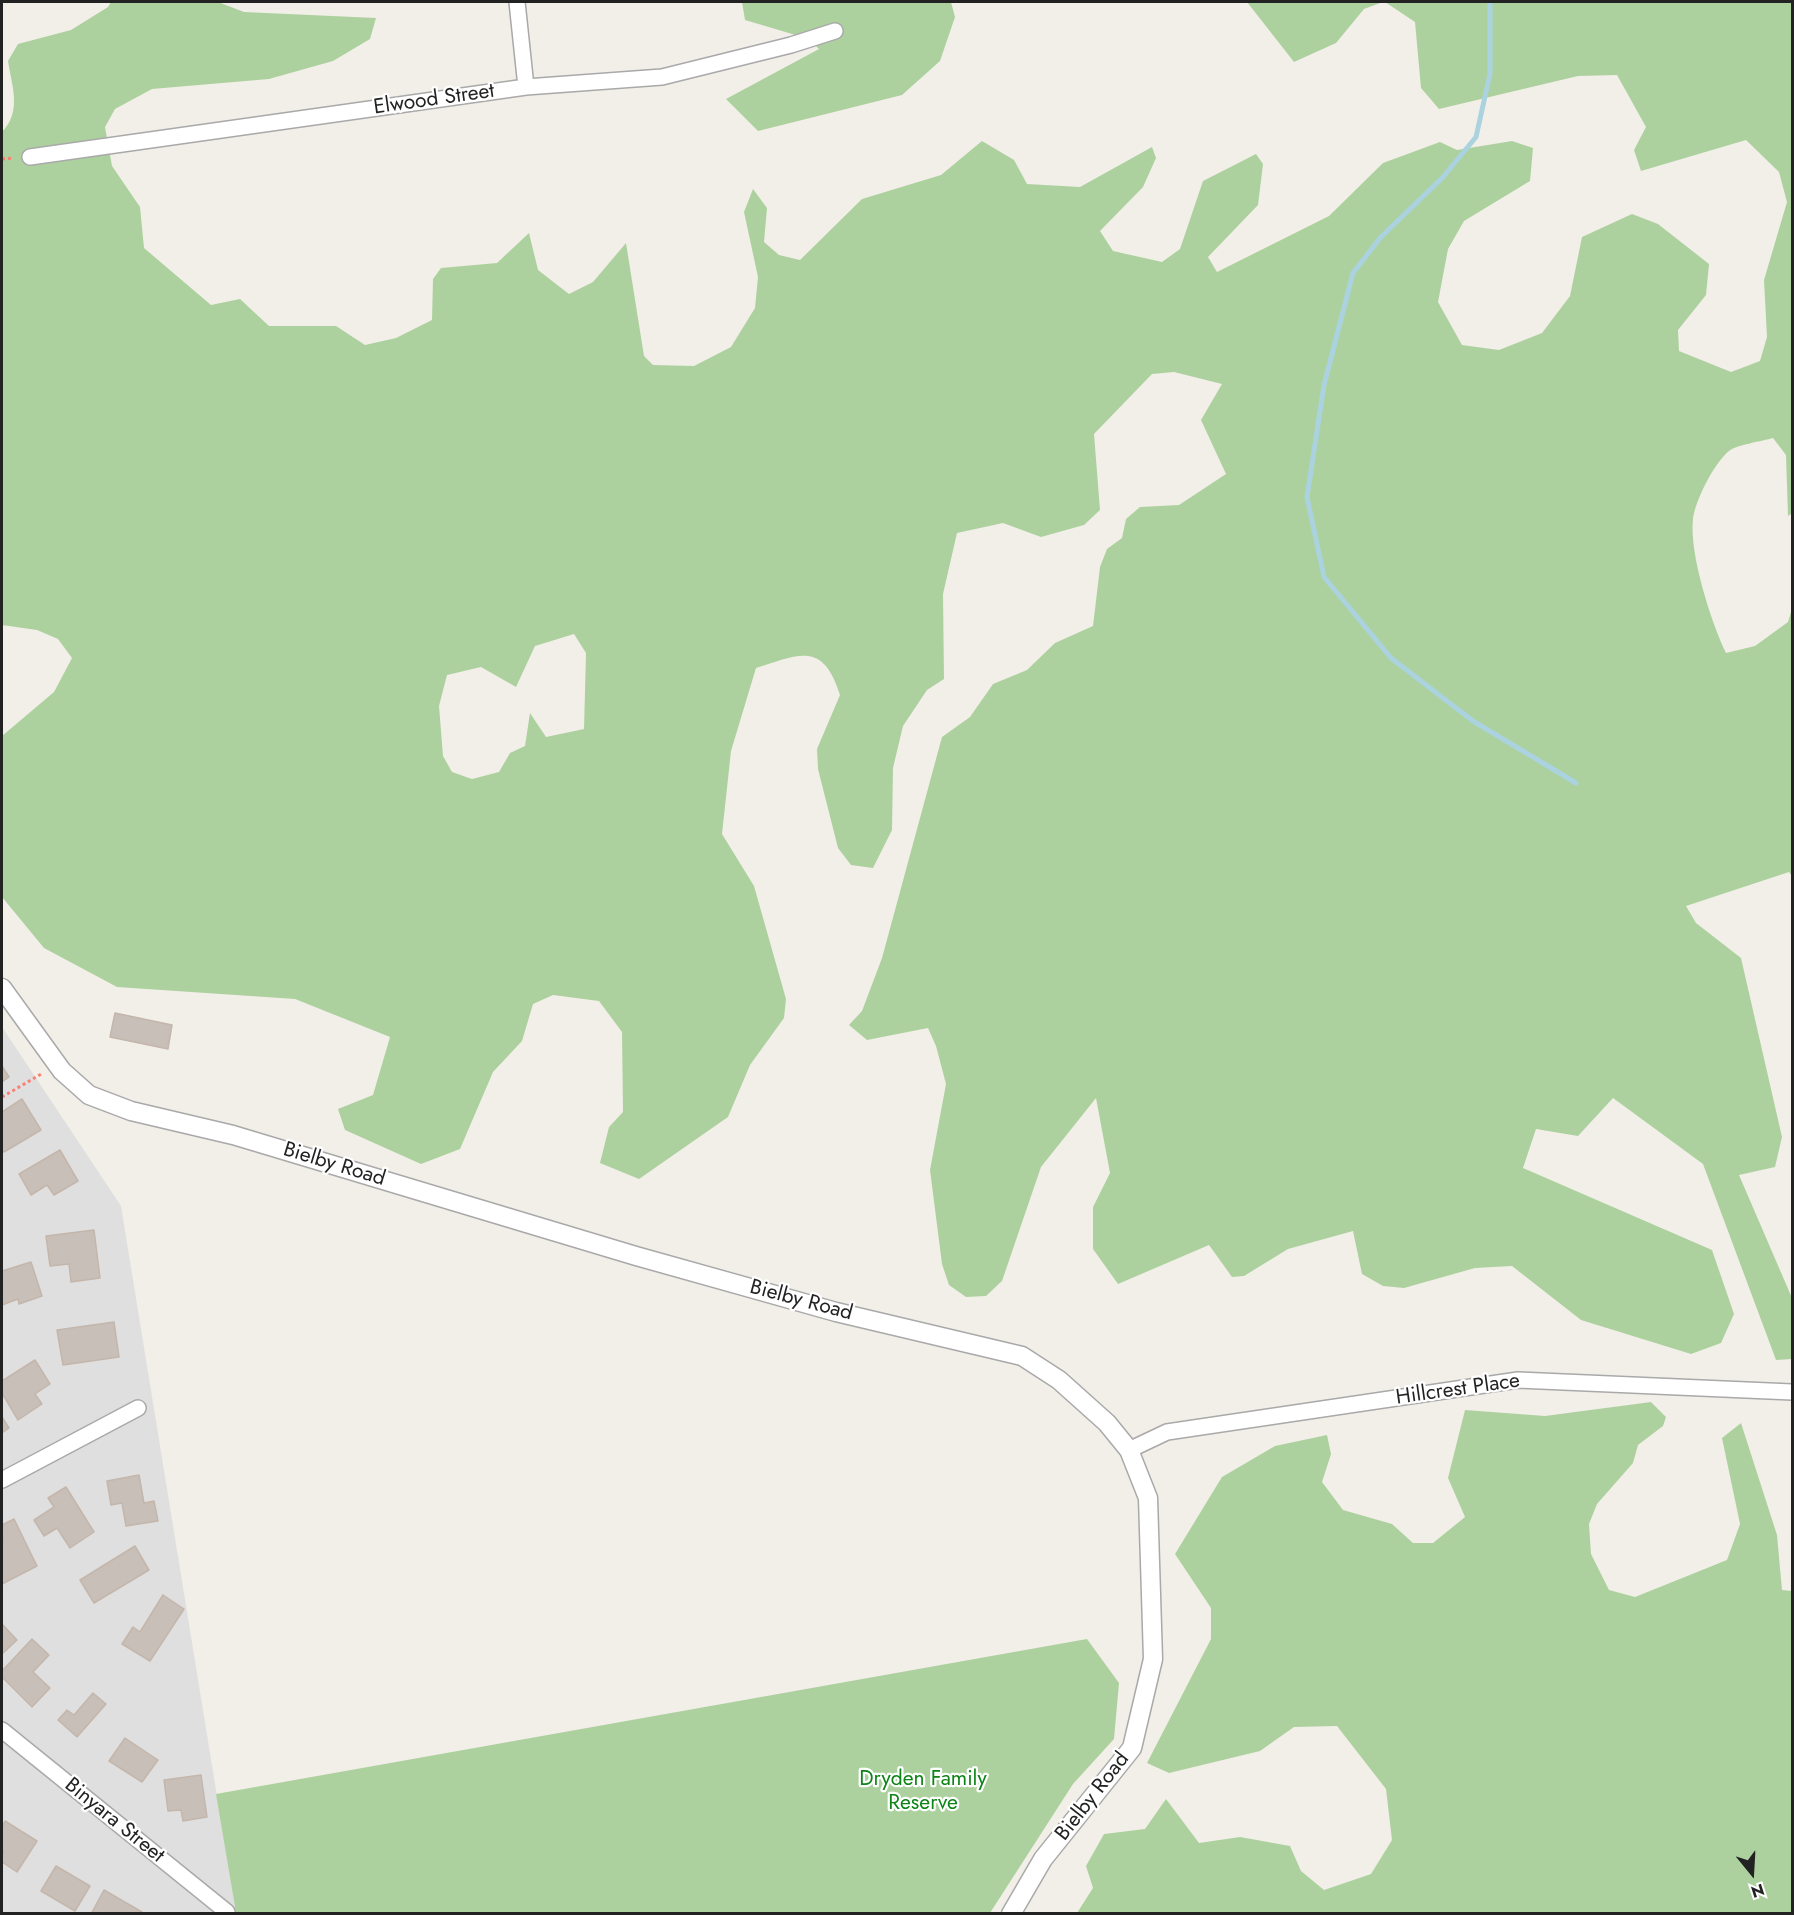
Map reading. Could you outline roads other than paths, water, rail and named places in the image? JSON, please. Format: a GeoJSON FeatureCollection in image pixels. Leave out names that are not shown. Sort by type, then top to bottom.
{"type":"FeatureCollection","features":[{"type":"Feature","properties":{"kind":"street"},"geometry":{"type":"LineString","coordinates":[[517,2],[526,87]]}},
{"type":"Feature","properties":{"kind":"street","name":"Elwood Street"},"geometry":{"type":"LineString","coordinates":[[30,157],[526,87],[662,77],[791,45],[835,31]]}},
{"type":"Feature","properties":{"kind":"street","name":"Bielby Road"},"geometry":{"type":"LineString","coordinates":[[2,988],[62,1071],[89,1095],[131,1112],[233,1135],[636,1256],[803,1303],[1022,1356],[1059,1380],[1107,1423],[1129,1450],[1148,1498],[1153,1659],[1131,1748],[1043,1859],[1011,1914]]}},
{"type":"Feature","properties":{"kind":"street","name":"Hillcrest Place"},"geometry":{"type":"LineString","coordinates":[[1129,1450],[1167,1432],[1518,1380],[1792,1392]]}},
{"type":"Feature","properties":{"kind":"street"},"geometry":{"type":"LineString","coordinates":[[2,1480],[138,1408]]}},
{"type":"Feature","properties":{"kind":"street","name":"Binyara Street"},"geometry":{"type":"LineString","coordinates":[[2,1730],[227,1912]]}},
{"type":"Feature","properties":{"kind":"waterway"},"geometry":{"type":"LineString","coordinates":[[1490,2],[1490,74],[1476,137],[1443,177],[1380,238],[1353,273],[1324,385],[1307,497],[1324,577],[1391,658],[1473,721],[1576,783]]}},
{"type":"Feature","properties":{"kind":"park label","name":"Dryden Family Reserve"},"geometry":{"type":"Point","coordinates":[923,1792]}}]}
